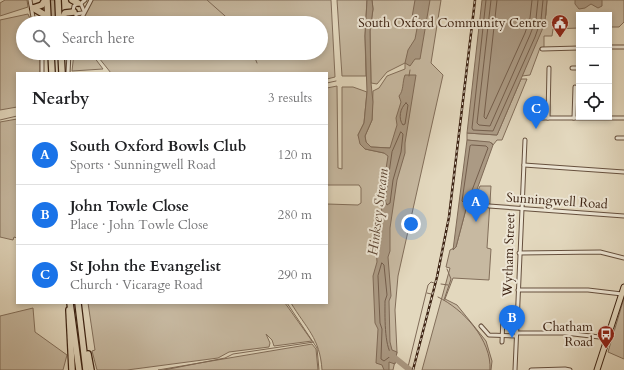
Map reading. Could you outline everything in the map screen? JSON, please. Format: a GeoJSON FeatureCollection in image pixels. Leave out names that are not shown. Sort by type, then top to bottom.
{"type":"FeatureCollection","features":[{"type":"Feature","properties":{"kind":"highway"},"geometry":{"type":"LineString","coordinates":[[32,8],[42,5],[46,0]]}},
{"type":"Feature","properties":{"kind":"highway"},"geometry":{"type":"LineString","coordinates":[[46,0],[47,16]]}},
{"type":"Feature","properties":{"kind":"highway"},"geometry":{"type":"LineString","coordinates":[[58,0],[59,16]]}},
{"type":"Feature","properties":{"kind":"highway"},"geometry":{"type":"LineString","coordinates":[[72,0],[79,4]]}},
{"type":"Feature","properties":{"kind":"highway"},"geometry":{"type":"LineString","coordinates":[[32,8],[43,13],[44,16]]}},
{"type":"Feature","properties":{"kind":"highway"},"geometry":{"type":"LineString","coordinates":[[64,16],[65,13],[75,13]]}},
{"type":"Feature","properties":{"kind":"highway"},"geometry":{"type":"LineString","coordinates":[[51,60],[52,72]]}},
{"type":"Feature","properties":{"kind":"highway"},"geometry":{"type":"LineString","coordinates":[[61,60],[62,72]]}},
{"type":"Feature","properties":{"kind":"highway"},"geometry":{"type":"LineString","coordinates":[[70,304],[72,370]]}},
{"type":"Feature","properties":{"kind":"highway"},"geometry":{"type":"LineString","coordinates":[[70,304],[79,370]]}},
{"type":"Feature","properties":{"kind":"highway"},"geometry":{"type":"LineString","coordinates":[[78,304],[86,370]]}},
{"type":"Feature","properties":{"kind":"highway"},"geometry":{"type":"LineString","coordinates":[[79,313],[91,370]]}},
{"type":"Feature","properties":{"kind":"main road"},"geometry":{"type":"LineString","coordinates":[[597,370],[624,287]]}},
{"type":"Feature","properties":{"kind":"street"},"geometry":{"type":"LineString","coordinates":[[30,0],[32,16]]}},
{"type":"Feature","properties":{"kind":"street"},"geometry":{"type":"LineString","coordinates":[[76,16],[73,7],[85,0]]}},
{"type":"Feature","properties":{"kind":"street"},"geometry":{"type":"LineString","coordinates":[[81,16],[90,0]]}},
{"type":"Feature","properties":{"kind":"street"},"geometry":{"type":"LineString","coordinates":[[79,4],[84,7],[83,12]]}},
{"type":"Feature","properties":{"kind":"street"},"geometry":{"type":"LineString","coordinates":[[75,13],[83,12]]}},
{"type":"Feature","properties":{"kind":"street"},"geometry":{"type":"LineString","coordinates":[[612,47],[624,47]]}},
{"type":"Feature","properties":{"kind":"street"},"geometry":{"type":"LineString","coordinates":[[542,49],[576,48]]}},
{"type":"Feature","properties":{"kind":"street"},"geometry":{"type":"LineString","coordinates":[[42,60],[42,72]]}},
{"type":"Feature","properties":{"kind":"street"},"geometry":{"type":"LineString","coordinates":[[68,72],[69,60]]}},
{"type":"Feature","properties":{"kind":"street"},"geometry":{"type":"LineString","coordinates":[[548,118],[549,68]]}},
{"type":"Feature","properties":{"kind":"street"},"geometry":{"type":"LineString","coordinates":[[531,118],[574,118],[575,87]]}},
{"type":"Feature","properties":{"kind":"street"},"geometry":{"type":"LineString","coordinates":[[612,118],[624,118]]}},
{"type":"Feature","properties":{"kind":"street"},"geometry":{"type":"LineString","coordinates":[[617,138],[624,138]]}},
{"type":"Feature","properties":{"kind":"street","name":"Wytham Street"},"geometry":{"type":"LineString","coordinates":[[515,370],[525,140]]}},
{"type":"Feature","properties":{"kind":"street"},"geometry":{"type":"LineString","coordinates":[[524,165],[624,172]]}},
{"type":"Feature","properties":{"kind":"street","name":"Sunningwell Road"},"geometry":{"type":"LineString","coordinates":[[489,206],[624,216]]}},
{"type":"Feature","properties":{"kind":"street"},"geometry":{"type":"LineString","coordinates":[[519,253],[600,252],[624,258]]}},
{"type":"Feature","properties":{"kind":"street"},"geometry":{"type":"LineString","coordinates":[[518,290],[588,290],[622,294]]}},
{"type":"Feature","properties":{"kind":"street"},"geometry":{"type":"LineString","coordinates":[[502,342],[503,317]]}},
{"type":"Feature","properties":{"kind":"street"},"geometry":{"type":"LineString","coordinates":[[482,326],[489,335],[502,336],[565,333],[608,338]]}},
{"type":"Feature","properties":{"kind":"street"},"geometry":{"type":"LineString","coordinates":[[531,370],[565,368],[570,370]]}},
{"type":"Feature","properties":{"kind":"shaded area"},"geometry":{"type":"Polygon","coordinates":[[[5,0],[27,0],[28,7],[0,16],[0,3],[5,0]]]}},
{"type":"Feature","properties":{"kind":"shaded area"},"geometry":{"type":"Polygon","coordinates":[[[49,0],[55,0],[56,16],[50,16],[49,0]]]}},
{"type":"Feature","properties":{"kind":"shaded area"},"geometry":{"type":"Polygon","coordinates":[[[92,0],[331,0],[335,77],[328,79],[328,72],[110,72],[101,60],[328,60],[328,16],[84,16],[92,0]]]}},
{"type":"Feature","properties":{"kind":"shaded area"},"geometry":{"type":"Polygon","coordinates":[[[337,0],[367,0],[365,36],[366,76],[342,76],[337,0]]]}},
{"type":"Feature","properties":{"kind":"shaded area"},"geometry":{"type":"Polygon","coordinates":[[[372,0],[441,0],[431,63],[443,75],[398,276],[395,310],[397,352],[393,370],[322,370],[321,359],[315,341],[292,304],[328,304],[328,204],[358,205],[361,203],[361,188],[359,185],[328,185],[328,88],[337,86],[338,168],[342,169],[342,87],[353,87],[367,92],[364,123],[358,135],[365,149],[384,153],[390,148],[371,147],[366,142],[365,136],[372,120],[373,91],[379,88],[387,76],[405,69],[405,63],[387,72],[377,84],[371,83],[370,31],[373,9],[372,0]]]}},
{"type":"Feature","properties":{"kind":"shaded area"},"geometry":{"type":"Polygon","coordinates":[[[547,0],[624,0],[624,22],[619,27],[612,27],[612,12],[576,12],[576,28],[553,29],[552,36],[544,36],[544,48],[540,48],[530,75],[522,76],[546,15],[547,0]]]}},
{"type":"Feature","properties":{"kind":"shaded area"},"geometry":{"type":"Polygon","coordinates":[[[28,14],[29,16],[19,16],[28,14]]]}},
{"type":"Feature","properties":{"kind":"shaded area"},"geometry":{"type":"Polygon","coordinates":[[[16,17],[16,60],[40,60],[40,72],[16,72],[16,107],[0,110],[0,20],[16,17]]]}},
{"type":"Feature","properties":{"kind":"shaded area"},"geometry":{"type":"Polygon","coordinates":[[[73,60],[96,60],[103,69],[72,71],[73,60]]]}},
{"type":"Feature","properties":{"kind":"shaded area"},"geometry":{"type":"Polygon","coordinates":[[[521,79],[527,79],[502,140],[497,140],[493,145],[492,143],[467,140],[467,133],[497,135],[521,79]]]}},
{"type":"Feature","properties":{"kind":"shaded area"},"geometry":{"type":"Polygon","coordinates":[[[16,119],[16,238],[14,237],[13,240],[0,237],[0,122],[16,119]]]}},
{"type":"Feature","properties":{"kind":"shaded area"},"geometry":{"type":"Polygon","coordinates":[[[480,186],[491,186],[487,248],[491,249],[489,280],[453,278],[445,299],[457,305],[486,341],[492,361],[491,370],[422,370],[450,268],[446,267],[450,250],[456,247],[466,209],[471,202],[473,202],[480,186]]]}},
{"type":"Feature","properties":{"kind":"shaded area"},"geometry":{"type":"Polygon","coordinates":[[[624,298],[624,359],[608,352],[624,298]]]}},
{"type":"Feature","properties":{"kind":"shaded area"},"geometry":{"type":"Polygon","coordinates":[[[88,304],[286,304],[312,341],[274,346],[272,340],[266,334],[270,343],[269,347],[229,352],[218,358],[127,370],[97,370],[92,351],[95,350],[88,304]]]}},
{"type":"Feature","properties":{"kind":"shaded area"},"geometry":{"type":"Polygon","coordinates":[[[33,308],[35,332],[67,355],[63,370],[0,370],[0,316],[33,308]]]}},
{"type":"Feature","properties":{"kind":"shaded area"},"geometry":{"type":"Polygon","coordinates":[[[312,344],[316,349],[318,370],[158,370],[312,344]]]}},
{"type":"Feature","properties":{"kind":"water"},"geometry":{"type":"Polygon","coordinates":[[[367,0],[372,0],[373,9],[370,31],[373,102],[372,120],[365,136],[366,142],[371,147],[390,148],[397,125],[396,118],[401,102],[399,96],[402,91],[405,75],[416,75],[405,143],[405,153],[397,180],[390,228],[390,251],[388,257],[391,296],[389,301],[390,342],[392,350],[397,352],[395,364],[389,362],[389,370],[384,370],[382,365],[376,363],[378,329],[375,323],[373,276],[377,262],[375,232],[380,237],[382,228],[378,225],[382,216],[381,201],[388,156],[384,153],[365,149],[360,144],[358,135],[364,123],[367,92],[365,36],[367,0]]]}},
{"type":"Feature","properties":{"kind":"water"},"geometry":{"type":"Polygon","coordinates":[[[415,0],[430,0],[420,59],[415,59],[410,66],[405,63],[408,50],[415,39],[419,18],[417,16],[413,23],[411,23],[415,0]]]}},
{"type":"Feature","properties":{"kind":"water"},"geometry":{"type":"Polygon","coordinates":[[[482,0],[547,0],[545,21],[542,30],[497,135],[467,133],[482,0]]]}},
{"type":"Feature","properties":{"kind":"water"},"geometry":{"type":"Polygon","coordinates":[[[575,0],[602,0],[602,6],[598,8],[591,4],[585,8],[579,9],[575,4],[575,0]]]}},
{"type":"Feature","properties":{"kind":"water"},"geometry":{"type":"Polygon","coordinates":[[[467,140],[490,142],[493,145],[475,195],[466,209],[456,247],[453,250],[467,140]]]}},
{"type":"Feature","properties":{"kind":"waterway"},"geometry":{"type":"LineString","coordinates":[[207,0],[225,16]]}},
{"type":"Feature","properties":{"kind":"waterway"},"geometry":{"type":"LineString","coordinates":[[409,76],[410,70]]}},
{"type":"Feature","properties":{"kind":"waterway"},"geometry":{"type":"LineString","coordinates":[[328,83],[336,81]]}},
{"type":"Feature","properties":{"kind":"waterway"},"geometry":{"type":"LineString","coordinates":[[0,120],[16,116]]}},
{"type":"Feature","properties":{"kind":"waterway"},"geometry":{"type":"LineString","coordinates":[[444,300],[451,279],[447,269]]}},
{"type":"Feature","properties":{"kind":"waterway"},"geometry":{"type":"LineString","coordinates":[[408,367],[428,285],[431,282],[434,283]]}},
{"type":"Feature","properties":{"kind":"waterway"},"geometry":{"type":"LineString","coordinates":[[441,284],[448,285]]}},
{"type":"Feature","properties":{"kind":"waterway"},"geometry":{"type":"LineString","coordinates":[[427,293],[431,294]]}},
{"type":"Feature","properties":{"kind":"waterway"},"geometry":{"type":"LineString","coordinates":[[438,297],[457,309],[474,327],[486,348],[490,370]]}},
{"type":"Feature","properties":{"kind":"waterway"},"geometry":{"type":"LineString","coordinates":[[288,304],[317,348],[319,370]]}},
{"type":"Feature","properties":{"kind":"waterway"},"geometry":{"type":"LineString","coordinates":[[164,370],[225,358],[233,354],[314,342]]}},
{"type":"Feature","properties":{"kind":"waterway","name":"Hinksey Stream"},"geometry":{"type":"LineString","coordinates":[[390,354],[410,370]]}},
{"type":"Feature","properties":{"kind":"railway"},"geometry":{"type":"LineString","coordinates":[[413,370],[437,277],[449,217],[475,0]]}},
{"type":"Feature","properties":{"kind":"place","name":"South Oxford Community Centre"},"geometry":{"type":"Point","coordinates":[560,38]}},
{"type":"Feature","properties":{"kind":"place","name":"St John the Evangelist"},"geometry":{"type":"Point","coordinates":[536,129]}},
{"type":"Feature","properties":{"kind":"place","name":"South Oxford Bowls Club"},"geometry":{"type":"Point","coordinates":[476,222]}},
{"type":"Feature","properties":{"kind":"place","name":"John Towle Close"},"geometry":{"type":"Point","coordinates":[512,338]}},
{"type":"Feature","properties":{"kind":"place","name":"Chatham Road"},"geometry":{"type":"Point","coordinates":[606,349]}}]}
